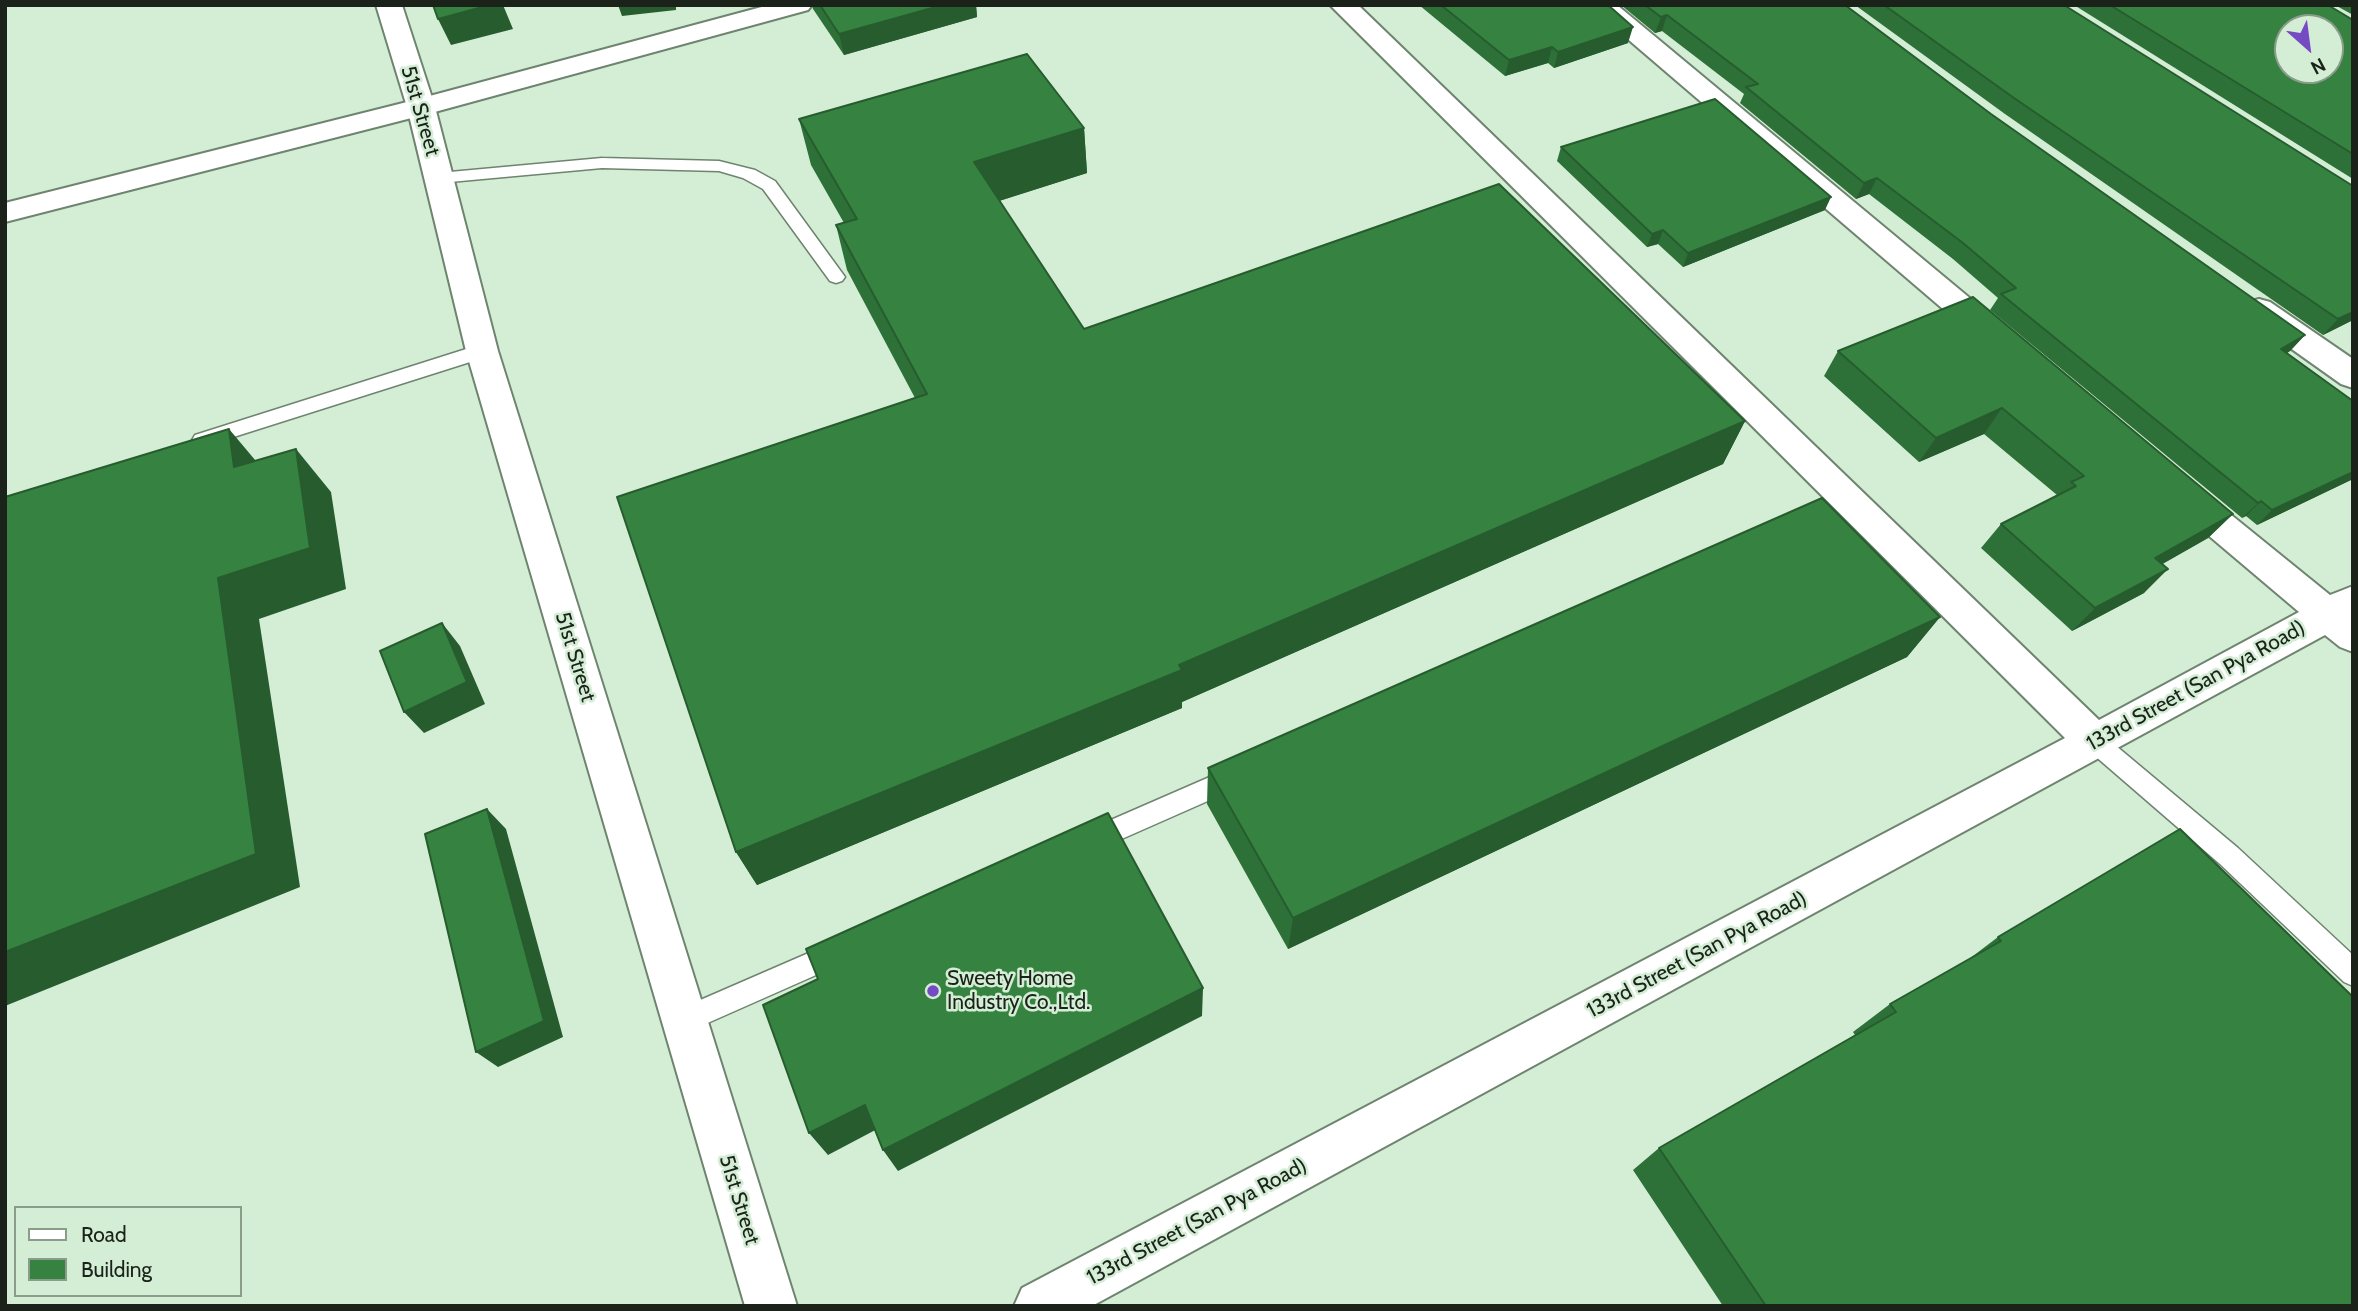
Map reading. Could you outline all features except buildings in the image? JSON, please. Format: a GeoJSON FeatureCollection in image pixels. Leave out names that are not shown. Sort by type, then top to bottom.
{"type":"FeatureCollection","features":[{"type":"Feature","properties":{"kind":"street","name":"51st Street"},"geometry":{"type":"LineString","coordinates":[[388,5],[421,107],[482,351],[771,1306]]}},
{"type":"Feature","properties":{"kind":"street"},"geometry":{"type":"LineString","coordinates":[[5,213],[421,107],[799,5]]}},
{"type":"Feature","properties":{"kind":"street"},"geometry":{"type":"LineString","coordinates":[[1343,5],[2095,742]]}},
{"type":"Feature","properties":{"kind":"street"},"geometry":{"type":"LineString","coordinates":[[1601,5],[2017,355]]}},
{"type":"Feature","properties":{"kind":"street"},"geometry":{"type":"LineString","coordinates":[[2241,297],[2353,376]]}},
{"type":"Feature","properties":{"kind":"street"},"geometry":{"type":"LineString","coordinates":[[2155,471],[2344,617]]}},
{"type":"Feature","properties":{"kind":"street","name":"133rd Street (San Pya Road)"},"geometry":{"type":"LineString","coordinates":[[1040,1306],[2095,742],[2344,617]]}},
{"type":"Feature","properties":{"kind":"lane"},"geometry":{"type":"LineString","coordinates":[[439,178],[602,163],[719,166],[749,174],[769,185],[836,277]]}},
{"type":"Feature","properties":{"kind":"lane"},"geometry":{"type":"LineString","coordinates":[[177,447],[482,351]]}},
{"type":"Feature","properties":{"kind":"lane"},"geometry":{"type":"LineString","coordinates":[[2095,742],[2229,856],[2353,974]]}},
{"type":"Feature","properties":{"kind":"lane"},"geometry":{"type":"LineString","coordinates":[[1069,851],[1261,766]]}},
{"type":"Feature","properties":{"kind":"lane"},"geometry":{"type":"LineString","coordinates":[[685,1020],[864,941]]}},
{"type":"Feature","properties":{"kind":"place","name":"Sweety Home Industry Co.,Ltd."},"geometry":{"type":"Point","coordinates":[933,991]}}]}
